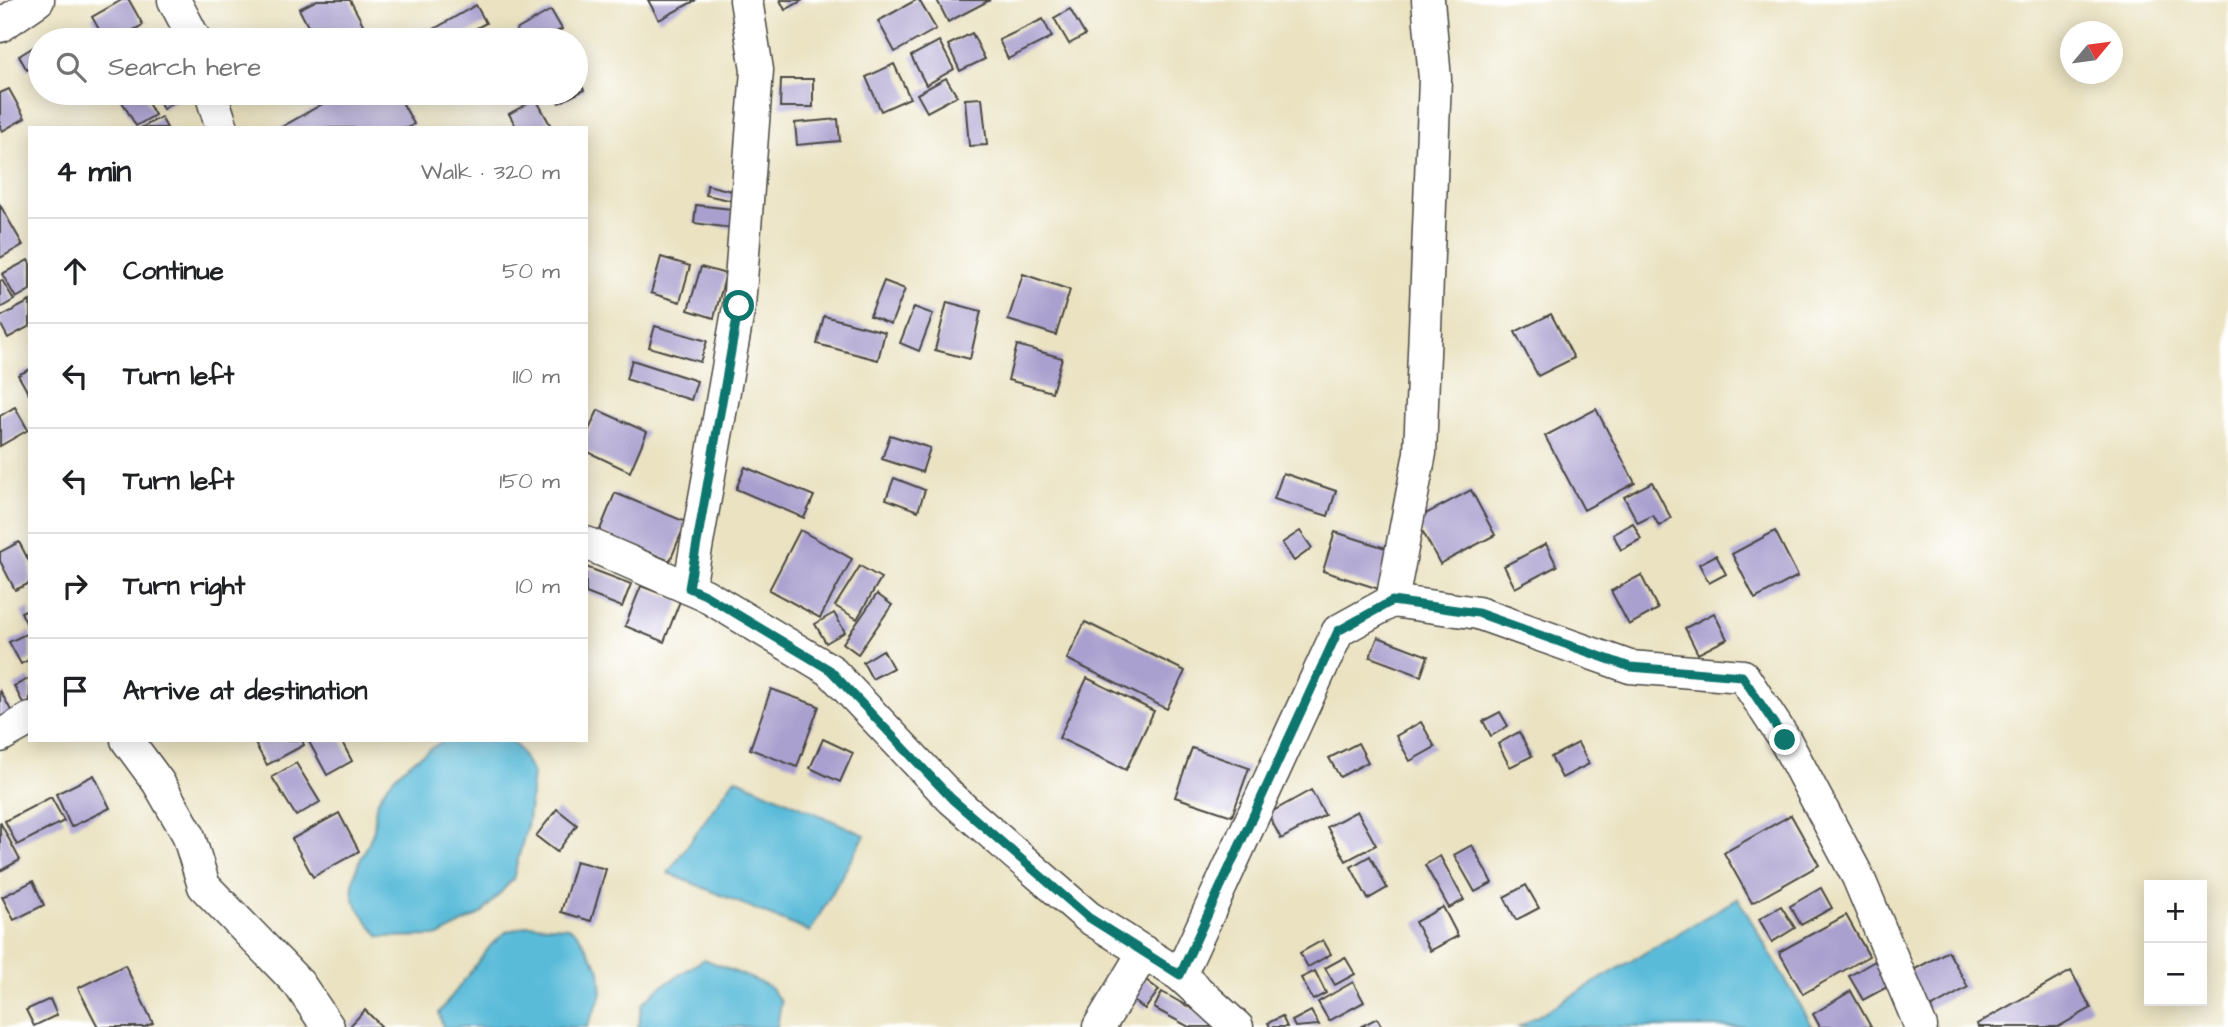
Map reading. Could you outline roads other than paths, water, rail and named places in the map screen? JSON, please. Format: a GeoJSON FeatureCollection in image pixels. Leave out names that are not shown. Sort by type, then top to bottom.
{"type":"FeatureCollection","features":[{"type":"Feature","properties":{"kind":"street"},"geometry":{"type":"LineString","coordinates":[[0,26],[37,0]]}},
{"type":"Feature","properties":{"kind":"street"},"geometry":{"type":"LineString","coordinates":[[174,0],[189,28]]}},
{"type":"Feature","properties":{"kind":"street"},"geometry":{"type":"LineString","coordinates":[[689,588],[739,306],[757,70],[746,0]]}},
{"type":"Feature","properties":{"kind":"street"},"geometry":{"type":"LineString","coordinates":[[1392,601],[1420,453],[1435,79],[1428,0]]}},
{"type":"Feature","properties":{"kind":"street"},"geometry":{"type":"LineString","coordinates":[[215,105],[221,126]]}},
{"type":"Feature","properties":{"kind":"street"},"geometry":{"type":"LineString","coordinates":[[588,544],[705,595],[830,670],[952,799],[1088,917],[1180,975],[1237,1027]]}},
{"type":"Feature","properties":{"kind":"street"},"geometry":{"type":"LineString","coordinates":[[1180,975],[1338,631],[1392,601],[1478,613],[1630,667],[1742,676],[1785,740],[1858,877],[1921,1027]]}},
{"type":"Feature","properties":{"kind":"street"},"geometry":{"type":"LineString","coordinates":[[0,736],[28,720]]}},
{"type":"Feature","properties":{"kind":"street"},"geometry":{"type":"LineString","coordinates":[[128,742],[158,782],[188,834],[204,886],[299,984],[328,1027]]}},
{"type":"Feature","properties":{"kind":"street"},"geometry":{"type":"LineString","coordinates":[[1098,1027],[1144,952]]}},
{"type":"Feature","properties":{"kind":"water"},"geometry":{"type":"Polygon","coordinates":[[[441,742],[513,742],[533,774],[528,821],[513,879],[482,913],[439,936],[380,937],[357,905],[353,896],[354,880],[373,831],[377,803],[389,783],[415,759],[441,742]]]}},
{"type":"Feature","properties":{"kind":"water"},"geometry":{"type":"Polygon","coordinates":[[[735,778],[865,835],[810,932],[668,873],[735,778]]]}},
{"type":"Feature","properties":{"kind":"water"},"geometry":{"type":"Polygon","coordinates":[[[1738,898],[1813,1027],[1519,1027],[1738,898]]]}},
{"type":"Feature","properties":{"kind":"water"},"geometry":{"type":"Polygon","coordinates":[[[529,925],[568,927],[578,934],[600,970],[602,994],[587,1027],[443,1027],[439,1013],[491,945],[506,932],[529,925]]]}},
{"type":"Feature","properties":{"kind":"water"},"geometry":{"type":"Polygon","coordinates":[[[704,959],[769,986],[781,1002],[777,1027],[638,1027],[642,1004],[659,988],[704,959]]]}}]}
